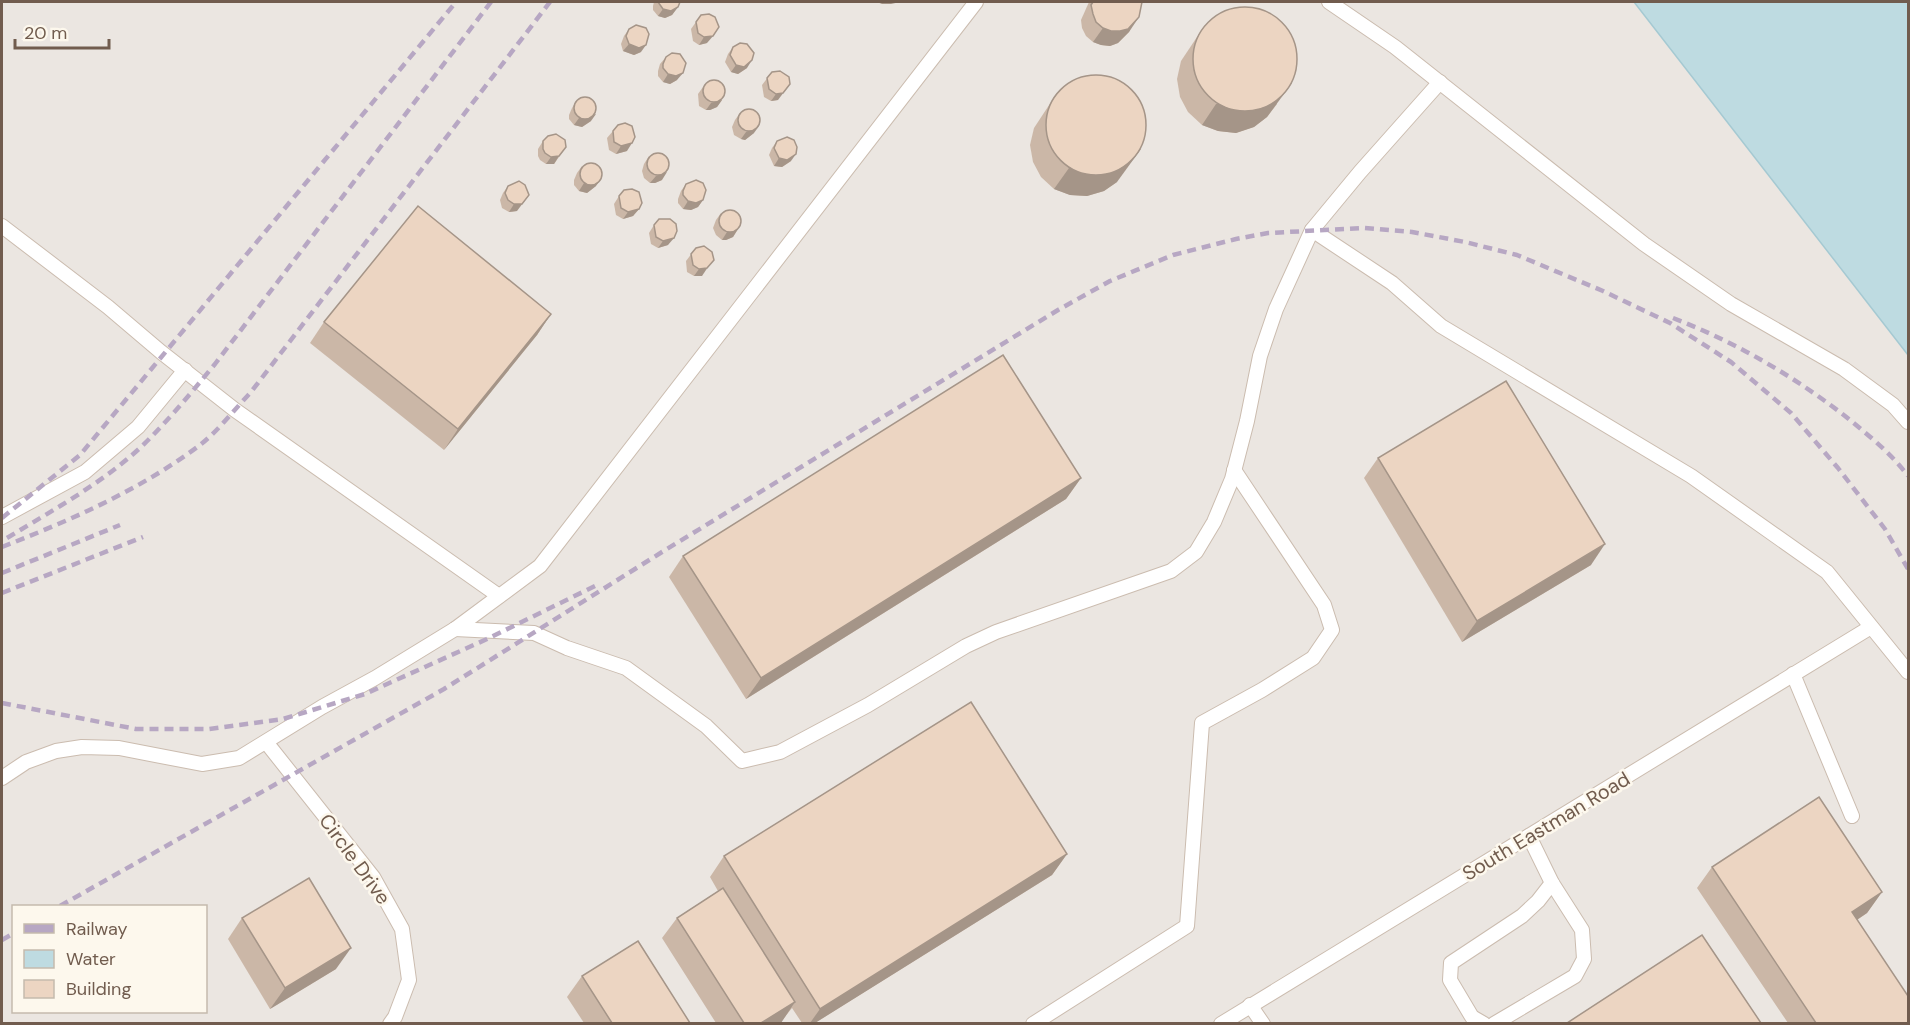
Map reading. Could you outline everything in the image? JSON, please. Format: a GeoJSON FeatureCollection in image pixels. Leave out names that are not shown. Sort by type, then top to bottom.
{"type":"FeatureCollection","features":[{"type":"Feature","properties":{"kind":"lane"},"geometry":{"type":"LineString","coordinates":[[2,778],[26,762],[56,751],[82,747],[119,747],[202,764],[239,758],[455,629],[540,566],[976,2]]}},
{"type":"Feature","properties":{"kind":"lane"},"geometry":{"type":"LineString","coordinates":[[1329,2],[1395,47],[1644,244],[1731,304],[1844,369],[1893,405],[1908,422]]}},
{"type":"Feature","properties":{"kind":"lane"},"geometry":{"type":"LineString","coordinates":[[455,629],[534,633],[567,648],[626,668],[706,726],[742,761],[780,752],[868,705],[966,646],[996,632],[1171,571],[1196,552],[1214,522],[1234,470],[1260,356],[1276,309],[1312,230],[1440,82]]}},
{"type":"Feature","properties":{"kind":"lane"},"geometry":{"type":"LineString","coordinates":[[2,226],[99,300],[235,410],[499,596]]}},
{"type":"Feature","properties":{"kind":"lane"},"geometry":{"type":"LineString","coordinates":[[1312,230],[1392,283],[1441,326],[1691,476],[1827,572],[1908,672]]}},
{"type":"Feature","properties":{"kind":"lane"},"geometry":{"type":"LineString","coordinates":[[2,517],[85,472],[138,427],[185,370]]}},
{"type":"Feature","properties":{"kind":"lane"},"geometry":{"type":"LineString","coordinates":[[1033,1023],[1187,926],[1202,723],[1262,690],[1313,658],[1332,630],[1324,605],[1234,470]]}},
{"type":"Feature","properties":{"kind":"lane","name":"South Eastman Road"},"geometry":{"type":"LineString","coordinates":[[1221,1023],[1871,627]]}},
{"type":"Feature","properties":{"kind":"lane"},"geometry":{"type":"LineString","coordinates":[[1793,674],[1852,816]]}},
{"type":"Feature","properties":{"kind":"lane","name":"Circle Drive"},"geometry":{"type":"LineString","coordinates":[[266,742],[373,877],[402,929],[409,980],[395,1017],[390,1023]]}},
{"type":"Feature","properties":{"kind":"lane"},"geometry":{"type":"LineString","coordinates":[[1494,1023],[1575,976],[1584,959],[1582,930],[1552,883],[1529,836]]}},
{"type":"Feature","properties":{"kind":"lane"},"geometry":{"type":"LineString","coordinates":[[1484,1023],[1472,1017],[1450,980],[1451,963],[1522,916],[1552,883]]}},
{"type":"Feature","properties":{"kind":"lane"},"geometry":{"type":"LineString","coordinates":[[1250,1005],[1263,1023]]}},
{"type":"Feature","properties":{"kind":"shaded area"},"geometry":{"type":"Polygon","coordinates":[[[2,2],[1634,2],[1908,355],[1908,1023],[2,1024],[2,2]]]}},
{"type":"Feature","properties":{"kind":"water"},"geometry":{"type":"Polygon","coordinates":[[[1634,2],[1908,2],[1908,355],[1634,2]]]}},
{"type":"Feature","properties":{"kind":"building"},"geometry":{"type":"Polygon","coordinates":[[[658,2],[680,2],[678,7],[671,11],[663,9],[658,2]]]}},
{"type":"Feature","properties":{"kind":"building"},"geometry":{"type":"Polygon","coordinates":[[[1093,2],[1142,2],[1139,17],[1128,29],[1111,31],[1096,22],[1091,5],[1093,2]]]}},
{"type":"Feature","properties":{"kind":"building"},"geometry":{"type":"Polygon","coordinates":[[[1245,7],[1265,11],[1282,22],[1293,39],[1297,59],[1293,79],[1282,96],[1265,107],[1245,111],[1225,107],[1208,96],[1197,79],[1193,59],[1197,39],[1208,22],[1225,11],[1245,7]]]}},
{"type":"Feature","properties":{"kind":"building"},"geometry":{"type":"Polygon","coordinates":[[[709,14],[715,17],[719,27],[713,36],[704,37],[698,33],[696,22],[701,15],[709,14]]]}},
{"type":"Feature","properties":{"kind":"building"},"geometry":{"type":"Polygon","coordinates":[[[636,25],[646,28],[649,34],[646,45],[639,48],[629,44],[626,36],[629,29],[636,25]]]}},
{"type":"Feature","properties":{"kind":"building"},"geometry":{"type":"Polygon","coordinates":[[[740,43],[747,44],[754,53],[752,60],[744,67],[736,65],[730,55],[733,47],[740,43]]]}},
{"type":"Feature","properties":{"kind":"building"},"geometry":{"type":"Polygon","coordinates":[[[672,53],[680,54],[686,63],[683,73],[676,76],[668,74],[663,68],[666,57],[672,53]]]}},
{"type":"Feature","properties":{"kind":"building"},"geometry":{"type":"Polygon","coordinates":[[[780,71],[789,77],[790,84],[783,93],[776,94],[769,89],[767,78],[772,72],[780,71]]]}},
{"type":"Feature","properties":{"kind":"building"},"geometry":{"type":"Polygon","coordinates":[[[1096,75],[1124,83],[1138,97],[1146,125],[1138,153],[1124,167],[1096,175],[1068,167],[1054,153],[1046,125],[1054,97],[1068,83],[1096,75]]]}},
{"type":"Feature","properties":{"kind":"building"},"geometry":{"type":"Polygon","coordinates":[[[714,80],[722,83],[725,91],[722,99],[714,102],[706,99],[703,91],[706,83],[714,80]]]}},
{"type":"Feature","properties":{"kind":"building"},"geometry":{"type":"Polygon","coordinates":[[[585,97],[593,100],[596,108],[593,116],[585,119],[577,116],[574,108],[577,100],[585,97]]]}},
{"type":"Feature","properties":{"kind":"building"},"geometry":{"type":"Polygon","coordinates":[[[749,109],[757,112],[760,120],[757,128],[749,131],[741,128],[738,120],[741,112],[749,109]]]}},
{"type":"Feature","properties":{"kind":"building"},"geometry":{"type":"Polygon","coordinates":[[[625,123],[632,126],[635,137],[632,143],[621,146],[614,142],[613,131],[618,125],[625,123]]]}},
{"type":"Feature","properties":{"kind":"building"},"geometry":{"type":"Polygon","coordinates":[[[556,134],[565,140],[566,147],[559,156],[551,157],[543,149],[543,141],[548,136],[556,134]]]}},
{"type":"Feature","properties":{"kind":"building"},"geometry":{"type":"Polygon","coordinates":[[[787,137],[794,140],[797,147],[796,154],[787,160],[779,158],[774,148],[777,141],[787,137]]]}},
{"type":"Feature","properties":{"kind":"building"},"geometry":{"type":"Polygon","coordinates":[[[658,153],[666,156],[669,164],[666,172],[658,175],[650,172],[647,164],[650,156],[658,153]]]}},
{"type":"Feature","properties":{"kind":"building"},"geometry":{"type":"Polygon","coordinates":[[[591,163],[599,166],[602,174],[599,182],[591,185],[583,182],[580,174],[583,166],[591,163]]]}},
{"type":"Feature","properties":{"kind":"building"},"geometry":{"type":"Polygon","coordinates":[[[696,180],[703,183],[706,190],[703,200],[696,203],[688,201],[683,191],[686,184],[696,180]]]}},
{"type":"Feature","properties":{"kind":"building"},"geometry":{"type":"Polygon","coordinates":[[[519,181],[525,185],[529,195],[522,204],[514,204],[508,200],[505,193],[508,186],[519,181]]]}},
{"type":"Feature","properties":{"kind":"building"},"geometry":{"type":"Polygon","coordinates":[[[632,189],[639,192],[642,203],[639,209],[628,212],[621,208],[619,196],[624,190],[632,189]]]}},
{"type":"Feature","properties":{"kind":"building"},"geometry":{"type":"Polygon","coordinates":[[[418,206],[551,314],[458,429],[324,322],[418,206]]]}},
{"type":"Feature","properties":{"kind":"building"},"geometry":{"type":"Polygon","coordinates":[[[726,210],[734,210],[741,217],[741,225],[734,232],[726,232],[719,225],[719,217],[726,210]]]}},
{"type":"Feature","properties":{"kind":"building"},"geometry":{"type":"Polygon","coordinates":[[[659,219],[670,219],[676,224],[677,231],[674,238],[663,241],[656,237],[654,225],[659,219]]]}},
{"type":"Feature","properties":{"kind":"building"},"geometry":{"type":"Polygon","coordinates":[[[704,246],[712,252],[714,260],[707,268],[699,269],[693,265],[691,254],[696,248],[704,246]]]}},
{"type":"Feature","properties":{"kind":"building"},"geometry":{"type":"Polygon","coordinates":[[[1003,355],[1081,478],[761,678],[683,556],[1003,355]]]}},
{"type":"Feature","properties":{"kind":"building"},"geometry":{"type":"Polygon","coordinates":[[[1506,381],[1605,544],[1477,621],[1378,458],[1506,381]]]}},
{"type":"Feature","properties":{"kind":"building"},"geometry":{"type":"Polygon","coordinates":[[[971,702],[1067,854],[820,1009],[724,856],[971,702]]]}},
{"type":"Feature","properties":{"kind":"building"},"geometry":{"type":"Polygon","coordinates":[[[1819,797],[1882,892],[1852,912],[1908,996],[1908,1023],[1816,1023],[1712,867],[1819,797]]]}},
{"type":"Feature","properties":{"kind":"building"},"geometry":{"type":"Polygon","coordinates":[[[309,878],[351,948],[285,988],[242,918],[309,878]]]}},
{"type":"Feature","properties":{"kind":"building"},"geometry":{"type":"Polygon","coordinates":[[[723,888],[795,1002],[761,1023],[744,1023],[677,918],[723,888]]]}},
{"type":"Feature","properties":{"kind":"building"},"geometry":{"type":"Polygon","coordinates":[[[1702,935],[1761,1023],[1567,1023],[1702,935]]]}},
{"type":"Feature","properties":{"kind":"building"},"geometry":{"type":"Polygon","coordinates":[[[638,941],[690,1023],[612,1023],[582,976],[638,941]]]}},
{"type":"Feature","properties":{"kind":"railway"},"geometry":{"type":"LineString","coordinates":[[2,518],[80,455],[456,2]]}},
{"type":"Feature","properties":{"kind":"railway"},"geometry":{"type":"LineString","coordinates":[[7,538],[110,473],[141,447],[170,417],[215,364],[491,2]]}},
{"type":"Feature","properties":{"kind":"railway"},"geometry":{"type":"LineString","coordinates":[[2,547],[79,515],[129,490],[177,461],[213,433],[251,392],[550,2]]}},
{"type":"Feature","properties":{"kind":"railway"},"geometry":{"type":"LineString","coordinates":[[62,905],[444,689],[662,552],[1058,310],[1110,281],[1173,255],[1268,233],[1364,228],[1412,232],[1465,242],[1517,255],[1603,291],[1670,323],[1731,362],[1791,413],[1838,468],[1885,529],[1908,569]]}},
{"type":"Feature","properties":{"kind":"railway"},"geometry":{"type":"LineString","coordinates":[[1673,318],[1741,349],[1804,387],[1870,437],[1894,459],[1908,476]]}},
{"type":"Feature","properties":{"kind":"railway"},"geometry":{"type":"LineString","coordinates":[[2,573],[120,525]]}},
{"type":"Feature","properties":{"kind":"railway"},"geometry":{"type":"LineString","coordinates":[[2,593],[143,537]]}},
{"type":"Feature","properties":{"kind":"railway"},"geometry":{"type":"LineString","coordinates":[[2,703],[136,729],[209,729],[283,719],[365,694],[487,639],[595,586]]}},
{"type":"Feature","properties":{"kind":"railway"},"geometry":{"type":"LineString","coordinates":[[2,940],[12,934]]}}]}
